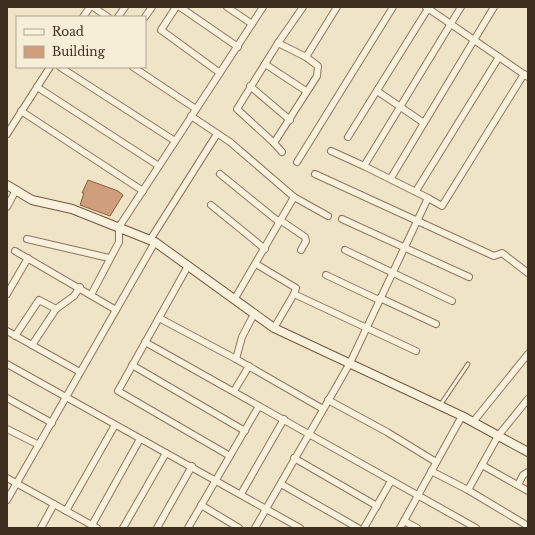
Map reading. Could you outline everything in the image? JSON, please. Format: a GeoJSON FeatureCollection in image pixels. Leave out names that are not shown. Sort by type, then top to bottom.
{"type":"FeatureCollection","features":[{"type":"Feature","properties":{"kind":"street"},"geometry":{"type":"LineString","coordinates":[[84,16],[90,7]]}},
{"type":"Feature","properties":{"kind":"street"},"geometry":{"type":"LineString","coordinates":[[93,7],[106,16]]}},
{"type":"Feature","properties":{"kind":"street"},"geometry":{"type":"LineString","coordinates":[[119,16],[125,7]]}},
{"type":"Feature","properties":{"kind":"street"},"geometry":{"type":"LineString","coordinates":[[146,16],[152,7]]}},
{"type":"Feature","properties":{"kind":"street"},"geometry":{"type":"LineString","coordinates":[[176,7],[161,30],[220,73]]}},
{"type":"Feature","properties":{"kind":"street"},"geometry":{"type":"LineString","coordinates":[[180,7],[238,47]]}},
{"type":"Feature","properties":{"kind":"street"},"geometry":{"type":"LineString","coordinates":[[227,7],[252,24]]}},
{"type":"Feature","properties":{"kind":"street"},"geometry":{"type":"LineString","coordinates":[[91,295],[119,242],[119,227],[263,7]]}},
{"type":"Feature","properties":{"kind":"street"},"geometry":{"type":"LineString","coordinates":[[282,152],[237,109],[250,86],[303,7]]}},
{"type":"Feature","properties":{"kind":"street"},"geometry":{"type":"LineString","coordinates":[[306,57],[337,7]]}},
{"type":"Feature","properties":{"kind":"street"},"geometry":{"type":"LineString","coordinates":[[297,162],[393,7]]}},
{"type":"Feature","properties":{"kind":"street"},"geometry":{"type":"LineString","coordinates":[[364,166],[461,7]]}},
{"type":"Feature","properties":{"kind":"street"},"geometry":{"type":"LineString","coordinates":[[391,178],[494,7]]}},
{"type":"Feature","properties":{"kind":"street"},"geometry":{"type":"LineString","coordinates":[[331,151],[391,178],[442,206],[526,75],[428,8],[348,137]]}},
{"type":"Feature","properties":{"kind":"street"},"geometry":{"type":"LineString","coordinates":[[274,143],[290,120],[316,76],[318,66],[306,57],[278,43]]}},
{"type":"Feature","properties":{"kind":"street"},"geometry":{"type":"LineString","coordinates":[[416,191],[499,57]]}},
{"type":"Feature","properties":{"kind":"street"},"geometry":{"type":"LineString","coordinates":[[265,64],[306,91]]}},
{"type":"Feature","properties":{"kind":"street"},"geometry":{"type":"LineString","coordinates":[[7,134],[49,68]]}},
{"type":"Feature","properties":{"kind":"street"},"geometry":{"type":"LineString","coordinates":[[62,68],[175,141]]}},
{"type":"Feature","properties":{"kind":"street"},"geometry":{"type":"LineString","coordinates":[[134,68],[196,109]]}},
{"type":"Feature","properties":{"kind":"street"},"geometry":{"type":"LineString","coordinates":[[250,86],[290,120]]}},
{"type":"Feature","properties":{"kind":"street"},"geometry":{"type":"LineString","coordinates":[[37,87],[159,166]]}},
{"type":"Feature","properties":{"kind":"street"},"geometry":{"type":"LineString","coordinates":[[377,91],[424,123]]}},
{"type":"Feature","properties":{"kind":"street"},"geometry":{"type":"LineString","coordinates":[[21,111],[142,191]]}},
{"type":"Feature","properties":{"kind":"street"},"geometry":{"type":"LineString","coordinates":[[192,116],[217,134],[294,197],[328,216]]}},
{"type":"Feature","properties":{"kind":"street"},"geometry":{"type":"LineString","coordinates":[[7,500],[116,310],[152,241],[217,134]]}},
{"type":"Feature","properties":{"kind":"street"},"geometry":{"type":"LineString","coordinates":[[220,174],[279,221],[305,237],[306,241],[301,250]]}},
{"type":"Feature","properties":{"kind":"street"},"geometry":{"type":"LineString","coordinates":[[315,174],[490,254],[504,254],[528,273]]}},
{"type":"Feature","properties":{"kind":"street"},"geometry":{"type":"LineString","coordinates":[[7,185],[32,200],[72,209],[152,241],[274,328],[350,362],[462,416],[528,452]]}},
{"type":"Feature","properties":{"kind":"street"},"geometry":{"type":"LineString","coordinates":[[7,207],[16,190]]}},
{"type":"Feature","properties":{"kind":"street"},"geometry":{"type":"LineString","coordinates":[[234,300],[294,197]]}},
{"type":"Feature","properties":{"kind":"street"},"geometry":{"type":"LineString","coordinates":[[256,528],[294,458],[350,362],[416,220],[428,198]]}},
{"type":"Feature","properties":{"kind":"street"},"geometry":{"type":"LineString","coordinates":[[211,205],[265,249]]}},
{"type":"Feature","properties":{"kind":"street"},"geometry":{"type":"LineString","coordinates":[[342,219],[469,277]]}},
{"type":"Feature","properties":{"kind":"street"},"geometry":{"type":"LineString","coordinates":[[27,239],[110,258]]}},
{"type":"Feature","properties":{"kind":"street"},"geometry":{"type":"LineString","coordinates":[[345,250],[452,301]]}},
{"type":"Feature","properties":{"kind":"street"},"geometry":{"type":"LineString","coordinates":[[15,251],[80,287],[116,310]]}},
{"type":"Feature","properties":{"kind":"street"},"geometry":{"type":"LineString","coordinates":[[7,294],[9,285],[28,258]]}},
{"type":"Feature","properties":{"kind":"street"},"geometry":{"type":"LineString","coordinates":[[256,264],[296,288],[274,328]]}},
{"type":"Feature","properties":{"kind":"street"},"geometry":{"type":"LineString","coordinates":[[188,266],[118,391],[230,456]]}},
{"type":"Feature","properties":{"kind":"street"},"geometry":{"type":"LineString","coordinates":[[326,275],[436,324]]}},
{"type":"Feature","properties":{"kind":"street"},"geometry":{"type":"LineString","coordinates":[[32,345],[56,309],[74,296],[80,287]]}},
{"type":"Feature","properties":{"kind":"street"},"geometry":{"type":"LineString","coordinates":[[294,294],[416,351]]}},
{"type":"Feature","properties":{"kind":"street"},"geometry":{"type":"LineString","coordinates":[[15,336],[39,300],[56,309]]}},
{"type":"Feature","properties":{"kind":"street"},"geometry":{"type":"LineString","coordinates":[[236,359],[242,337],[254,314]]}},
{"type":"Feature","properties":{"kind":"street"},"geometry":{"type":"LineString","coordinates":[[159,318],[249,366],[323,409]]}},
{"type":"Feature","properties":{"kind":"street"},"geometry":{"type":"LineString","coordinates":[[7,331],[80,372]]}},
{"type":"Feature","properties":{"kind":"street"},"geometry":{"type":"LineString","coordinates":[[146,342],[476,528]]}},
{"type":"Feature","properties":{"kind":"street"},"geometry":{"type":"LineString","coordinates":[[473,422],[528,354]]}},
{"type":"Feature","properties":{"kind":"street"},"geometry":{"type":"LineString","coordinates":[[7,364],[140,439],[192,466],[300,528]]}},
{"type":"Feature","properties":{"kind":"street"},"geometry":{"type":"LineString","coordinates":[[132,365],[245,431]]}},
{"type":"Feature","properties":{"kind":"street"},"geometry":{"type":"LineString","coordinates":[[234,391],[249,366]]}},
{"type":"Feature","properties":{"kind":"street"},"geometry":{"type":"LineString","coordinates":[[7,398],[52,422]]}},
{"type":"Feature","properties":{"kind":"street"},"geometry":{"type":"LineString","coordinates":[[468,490],[498,436],[528,399]]}},
{"type":"Feature","properties":{"kind":"street"},"geometry":{"type":"LineString","coordinates":[[328,400],[387,432],[436,462]]}},
{"type":"Feature","properties":{"kind":"street"},"geometry":{"type":"LineString","coordinates":[[188,528],[259,406]]}},
{"type":"Feature","properties":{"kind":"street"},"geometry":{"type":"LineString","coordinates":[[400,528],[462,416]]}},
{"type":"Feature","properties":{"kind":"street"},"geometry":{"type":"LineString","coordinates":[[241,494],[284,419]]}},
{"type":"Feature","properties":{"kind":"street"},"geometry":{"type":"LineString","coordinates":[[66,511],[115,425]]}},
{"type":"Feature","properties":{"kind":"street"},"geometry":{"type":"LineString","coordinates":[[7,428],[38,445]]}},
{"type":"Feature","properties":{"kind":"street"},"geometry":{"type":"LineString","coordinates":[[7,478],[94,526],[140,439]]}},
{"type":"Feature","properties":{"kind":"street"},"geometry":{"type":"LineString","coordinates":[[123,528],[166,453]]}},
{"type":"Feature","properties":{"kind":"street"},"geometry":{"type":"LineString","coordinates":[[294,458],[377,506]]}},
{"type":"Feature","properties":{"kind":"street"},"geometry":{"type":"LineString","coordinates":[[482,465],[528,491]]}},
{"type":"Feature","properties":{"kind":"street"},"geometry":{"type":"LineString","coordinates":[[157,528],[192,466]]}},
{"type":"Feature","properties":{"kind":"street"},"geometry":{"type":"LineString","coordinates":[[431,471],[468,490],[528,526]]}},
{"type":"Feature","properties":{"kind":"street"},"geometry":{"type":"LineString","coordinates":[[518,485],[523,475],[528,472]]}},
{"type":"Feature","properties":{"kind":"street"},"geometry":{"type":"LineString","coordinates":[[364,528],[391,481]]}},
{"type":"Feature","properties":{"kind":"street"},"geometry":{"type":"LineString","coordinates":[[281,484],[358,528]]}},
{"type":"Feature","properties":{"kind":"street"},"geometry":{"type":"LineString","coordinates":[[41,528],[54,504]]}},
{"type":"Feature","properties":{"kind":"street"},"geometry":{"type":"LineString","coordinates":[[201,505],[240,528]]}},
{"type":"Feature","properties":{"kind":"street"},"geometry":{"type":"LineString","coordinates":[[404,521],[417,528]]}},
{"type":"Feature","properties":{"kind":"lane"},"geometry":{"type":"LineString","coordinates":[[440,406],[468,364]]}},
{"type":"Feature","properties":{"kind":"building"},"geometry":{"type":"Polygon","coordinates":[[[88,180],[118,191],[123,195],[110,216],[80,205],[84,193],[82,193],[88,180]]]}}]}
